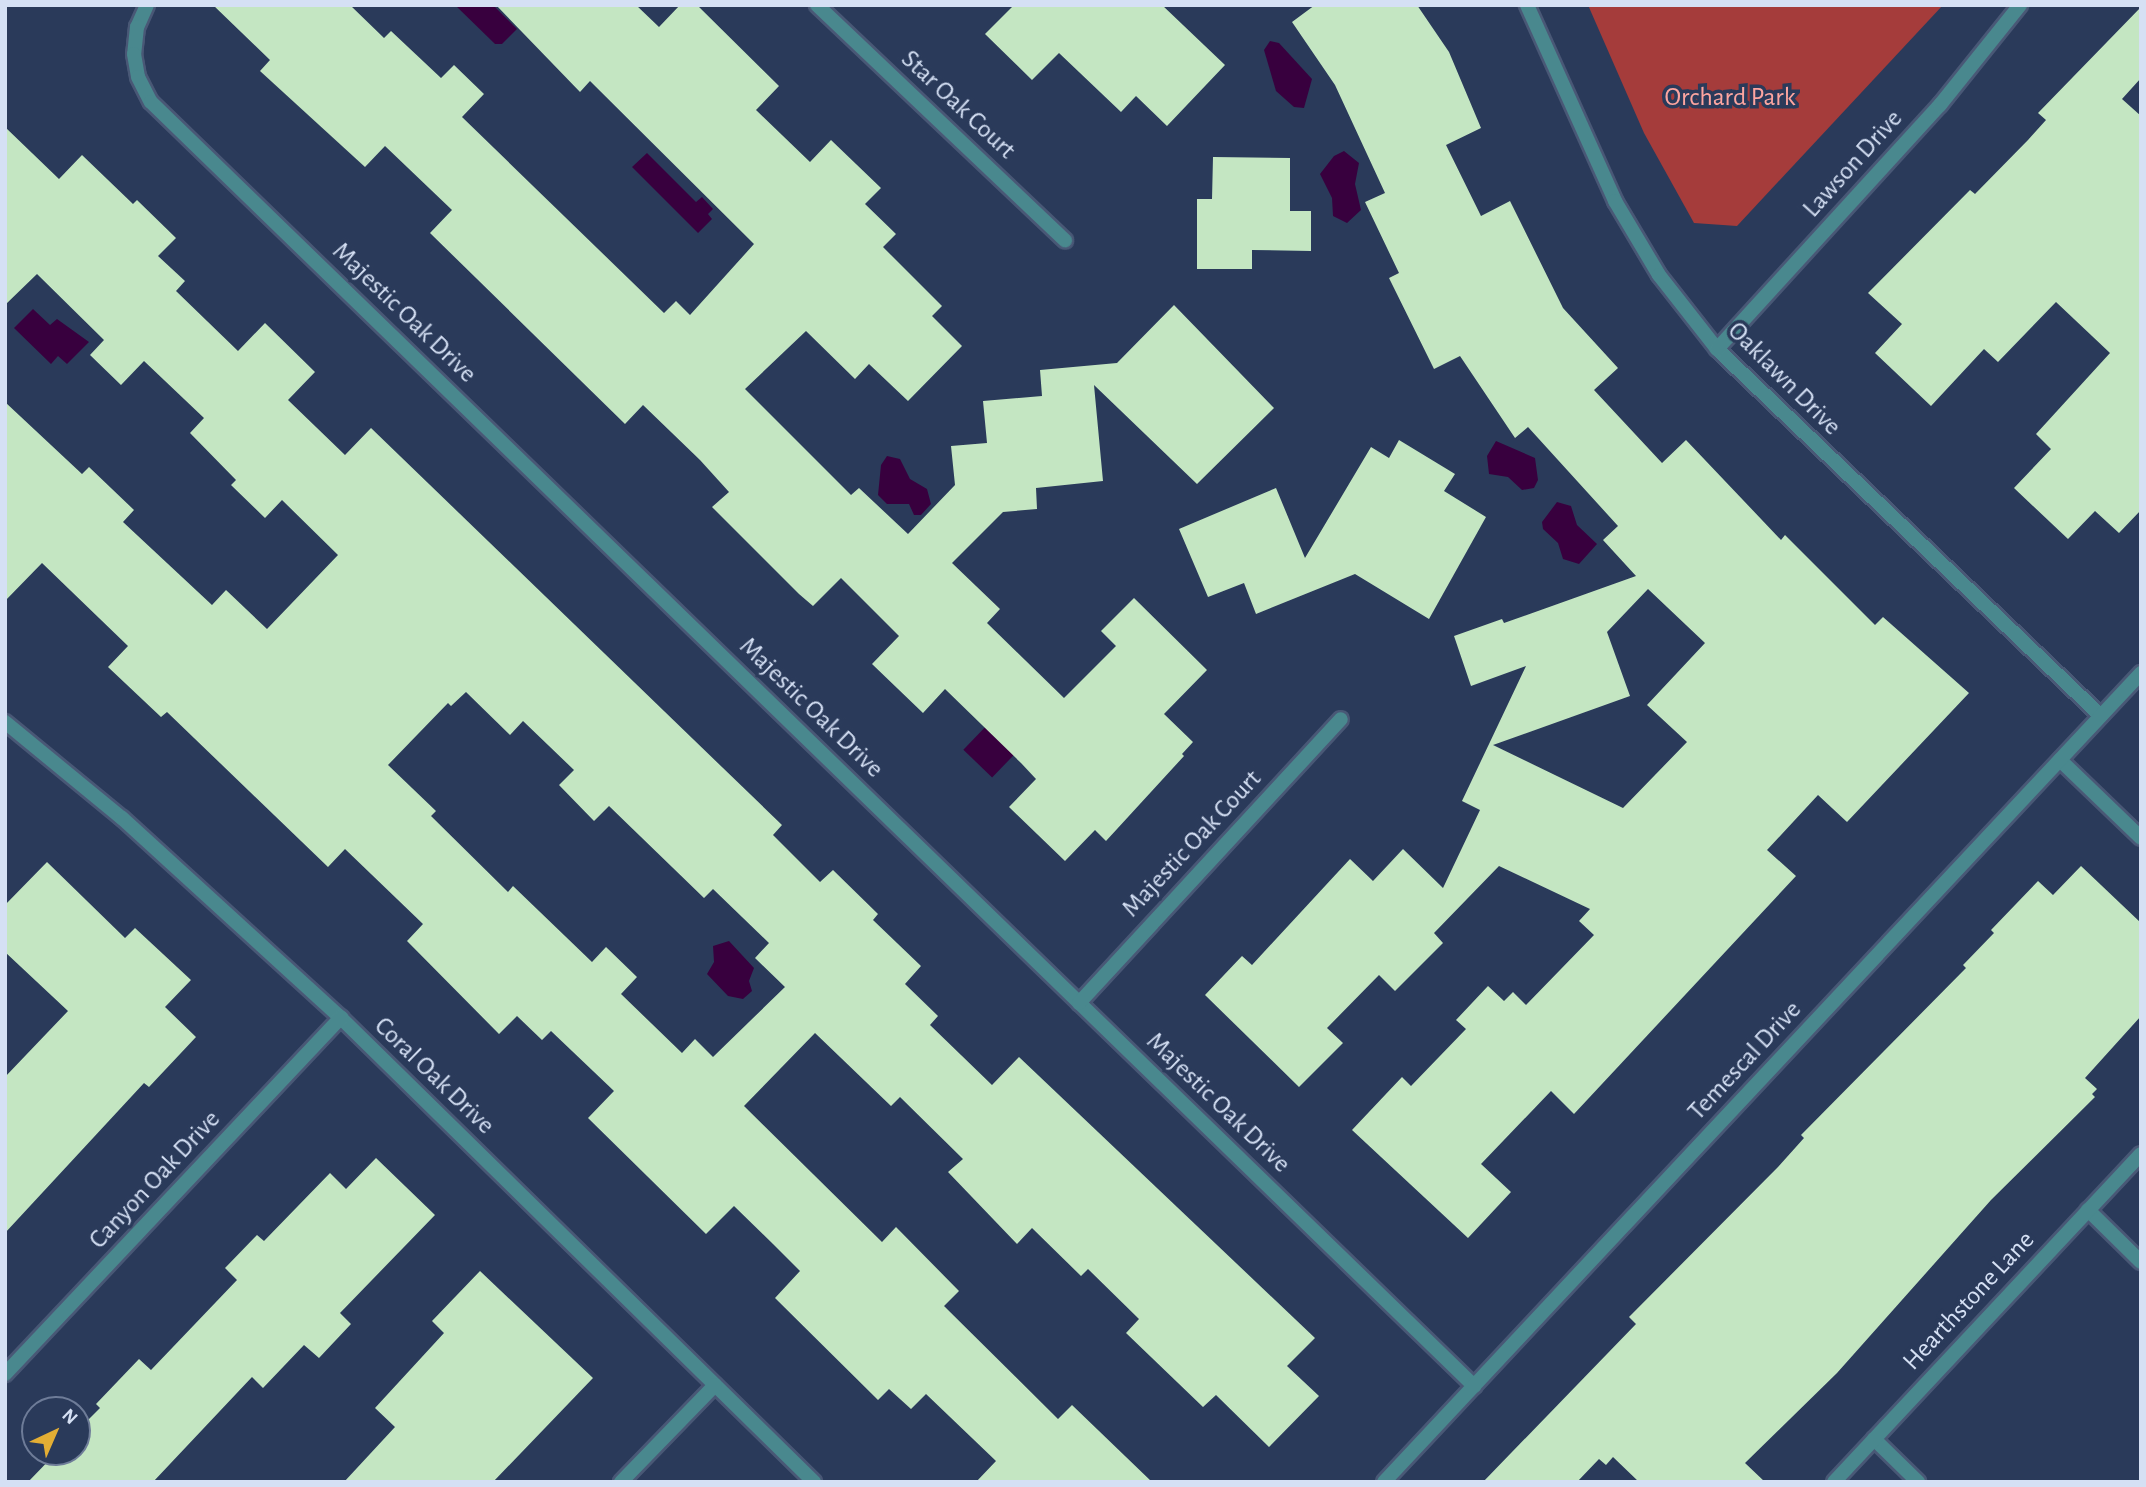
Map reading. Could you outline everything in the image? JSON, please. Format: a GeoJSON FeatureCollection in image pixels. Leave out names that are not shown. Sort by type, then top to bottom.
{"type":"FeatureCollection","features":[{"type":"Feature","properties":{"kind":"street","name":"Majestic Oak Drive"},"geometry":{"type":"LineString","coordinates":[[147,5],[137,27],[134,54],[138,77],[151,102],[1474,1386]]}},
{"type":"Feature","properties":{"kind":"street","name":"Star Oak Court"},"geometry":{"type":"LineString","coordinates":[[817,5],[1065,240]]}},
{"type":"Feature","properties":{"kind":"street","name":"Oaklawn Drive"},"geometry":{"type":"LineString","coordinates":[[1527,5],[1615,201],[1659,275],[1717,349],[2101,716]]}},
{"type":"Feature","properties":{"kind":"street","name":"Lawson Drive"},"geometry":{"type":"LineString","coordinates":[[1717,349],[1940,105],[2020,5]]}},
{"type":"Feature","properties":{"kind":"street","name":"Temescal Drive"},"geometry":{"type":"LineString","coordinates":[[1384,1482],[2141,673]]}},
{"type":"Feature","properties":{"kind":"street","name":"Majestic Oak Court"},"geometry":{"type":"LineString","coordinates":[[1079,1003],[1341,719]]}},
{"type":"Feature","properties":{"kind":"street","name":"Coral Oak Drive"},"geometry":{"type":"LineString","coordinates":[[5,722],[122,818],[341,1018],[814,1482]]}},
{"type":"Feature","properties":{"kind":"street"},"geometry":{"type":"LineString","coordinates":[[2060,760],[2141,838]]}},
{"type":"Feature","properties":{"kind":"street","name":"Canyon Oak Drive"},"geometry":{"type":"LineString","coordinates":[[5,1374],[341,1018]]}},
{"type":"Feature","properties":{"kind":"street","name":"Hearthstone Lane"},"geometry":{"type":"LineString","coordinates":[[1834,1482],[2141,1154]]}},
{"type":"Feature","properties":{"kind":"street"},"geometry":{"type":"LineString","coordinates":[[2088,1210],[2141,1262]]}},
{"type":"Feature","properties":{"kind":"street"},"geometry":{"type":"LineString","coordinates":[[621,1482],[715,1385]]}},
{"type":"Feature","properties":{"kind":"street"},"geometry":{"type":"LineString","coordinates":[[1874,1439],[1918,1482]]}},
{"type":"Feature","properties":{"kind":"green space","name":"Orchard Park"},"geometry":{"type":"Polygon","coordinates":[[[1588,5],[1943,5],[1737,226],[1694,223],[1644,133],[1588,5]]]}},
{"type":"Feature","properties":{"kind":"shaded area"},"geometry":{"type":"Polygon","coordinates":[[[455,5],[493,5],[517,29],[502,44],[495,44],[455,5]]]}},
{"type":"Feature","properties":{"kind":"shaded area"},"geometry":{"type":"Polygon","coordinates":[[[1270,41],[1279,43],[1312,79],[1304,108],[1294,107],[1276,91],[1264,50],[1270,41]]]}},
{"type":"Feature","properties":{"kind":"shaded area"},"geometry":{"type":"Polygon","coordinates":[[[1344,151],[1359,163],[1355,184],[1361,210],[1347,223],[1333,216],[1332,198],[1320,174],[1334,156],[1344,151]]]}},
{"type":"Feature","properties":{"kind":"shaded area"},"geometry":{"type":"Polygon","coordinates":[[[647,153],[696,202],[702,197],[713,209],[708,214],[712,219],[698,233],[632,167],[647,153]]]}},
{"type":"Feature","properties":{"kind":"shaded area"},"geometry":{"type":"Polygon","coordinates":[[[33,309],[50,325],[57,319],[89,342],[67,364],[58,356],[51,364],[14,328],[33,309]]]}},
{"type":"Feature","properties":{"kind":"shaded area"},"geometry":{"type":"Polygon","coordinates":[[[1496,441],[1535,458],[1538,480],[1534,488],[1522,490],[1508,477],[1489,474],[1487,456],[1496,441]]]}},
{"type":"Feature","properties":{"kind":"shaded area"},"geometry":{"type":"Polygon","coordinates":[[[887,456],[900,459],[910,479],[927,489],[931,504],[921,515],[914,515],[909,504],[887,504],[878,495],[881,465],[887,456]]]}},
{"type":"Feature","properties":{"kind":"shaded area"},"geometry":{"type":"Polygon","coordinates":[[[1557,502],[1571,506],[1577,525],[1597,544],[1579,564],[1563,559],[1558,543],[1543,529],[1542,522],[1557,502]]]}},
{"type":"Feature","properties":{"kind":"shaded area"},"geometry":{"type":"Polygon","coordinates":[[[1021,690],[1050,718],[992,777],[963,750],[1021,690]]]}},
{"type":"Feature","properties":{"kind":"shaded area"},"geometry":{"type":"Polygon","coordinates":[[[729,941],[754,968],[749,981],[752,991],[743,999],[728,996],[707,974],[714,962],[713,946],[729,941]]]}},
{"type":"Feature","properties":{"kind":"building"},"geometry":{"type":"Polygon","coordinates":[[[213,5],[350,5],[384,38],[391,31],[441,78],[454,65],[484,94],[462,117],[664,313],[676,301],[690,315],[754,244],[590,81],[580,92],[496,5],[636,5],[659,27],[680,5],[697,5],[779,86],[756,110],[810,162],[831,140],[881,188],[865,204],[896,234],[883,247],[942,306],[932,316],[962,346],[908,401],[869,364],[855,379],[806,331],[745,389],[851,495],[859,488],[908,534],[955,485],[951,446],[987,443],[983,401],[1042,396],[1040,370],[1117,363],[1174,305],[1274,408],[1197,484],[1094,385],[1103,481],[1036,488],[1037,509],[1003,512],[952,563],[1000,609],[987,623],[1064,698],[1116,646],[1101,631],[1134,598],[1207,670],[1164,714],[1193,742],[1182,754],[1184,756],[1106,841],[1095,830],[1065,861],[1009,807],[1036,779],[1021,763],[945,689],[923,713],[872,664],[899,636],[841,578],[813,606],[799,594],[712,507],[729,492],[700,460],[643,405],[625,424],[430,233],[452,210],[385,146],[365,167],[260,71],[270,60],[213,5]]]}},
{"type":"Feature","properties":{"kind":"building"},"geometry":{"type":"Polygon","coordinates":[[[1014,5],[1162,5],[1225,65],[1167,126],[1136,96],[1121,112],[1059,53],[1032,80],[985,34],[1014,5]]]}},
{"type":"Feature","properties":{"kind":"building"},"geometry":{"type":"Polygon","coordinates":[[[1315,5],[1417,5],[1449,52],[1481,128],[1446,145],[1481,216],[1510,201],[1563,308],[1618,368],[1594,390],[1662,463],[1686,440],[1781,540],[1785,535],[1875,625],[1883,617],[1969,693],[1847,822],[1818,795],[1767,850],[1796,876],[1574,1114],[1551,1091],[1481,1164],[1511,1192],[1468,1238],[1352,1130],[1402,1077],[1411,1086],[1466,1029],[1456,1020],[1488,986],[1504,1001],[1513,992],[1526,1005],[1594,935],[1579,921],[1590,909],[1499,866],[1434,933],[1443,943],[1395,991],[1379,975],[1327,1028],[1343,1043],[1299,1087],[1205,995],[1242,956],[1252,965],[1350,859],[1373,881],[1403,849],[1443,888],[1480,810],[1462,801],[1526,666],[1471,686],[1454,636],[1502,619],[1504,623],[1636,576],[1603,540],[1618,526],[1528,427],[1515,438],[1460,356],[1434,369],[1389,278],[1399,273],[1365,202],[1385,193],[1335,85],[1292,22],[1315,5]],[[1648,589],[1607,632],[1630,696],[1493,745],[1623,808],[1687,742],[1647,705],[1705,643],[1648,589]]]}},
{"type":"Feature","properties":{"kind":"building"},"geometry":{"type":"Polygon","coordinates":[[[2141,7],[2141,78],[2122,99],[2141,116],[2141,510],[2119,533],[2095,511],[2068,539],[2014,488],[2051,449],[2036,434],[2110,353],[2056,302],[1998,362],[1984,349],[1931,406],[1875,353],[1902,324],[1868,293],[1970,190],[1975,194],[2028,140],[2046,120],[2038,113],[2141,7]]]}},
{"type":"Feature","properties":{"kind":"building"},"geometry":{"type":"Polygon","coordinates":[[[5,127],[59,179],[82,155],[133,204],[137,200],[176,238],[158,256],[185,281],[176,291],[238,351],[265,323],[315,372],[288,400],[345,455],[371,428],[782,825],[773,835],[820,882],[833,870],[878,914],[873,920],[921,966],[905,984],[938,1016],[930,1025],[992,1085],[1019,1057],[1315,1338],[1287,1366],[1319,1396],[1269,1447],[1216,1395],[1203,1407],[1126,1333],[1139,1319],[1088,1269],[1081,1276],[1032,1228],[1017,1244],[948,1172],[963,1159],[900,1097],[891,1106],[815,1033],[744,1106],[882,1242],[896,1227],[959,1291],[944,1306],[1058,1419],[1072,1405],[1152,1482],[976,1482],[996,1461],[926,1394],[911,1409],[889,1389],[878,1400],[775,1298],[800,1271],[734,1206],[706,1234],[588,1118],[614,1091],[551,1031],[542,1040],[517,1016],[499,1034],[407,941],[423,924],[345,849],[328,867],[167,712],[161,717],[108,667],[128,646],[42,563],[5,601],[5,402],[82,474],[89,467],[134,510],[123,522],[212,605],[226,590],[267,629],[338,555],[282,500],[265,518],[231,485],[236,480],[190,433],[204,418],[144,361],[121,385],[90,355],[104,340],[37,274],[5,305],[5,127]],[[466,692],[451,706],[448,703],[388,765],[436,811],[431,816],[508,892],[513,886],[592,962],[606,947],[637,977],[621,994],[682,1053],[695,1039],[713,1057],[785,987],[755,958],[769,943],[713,889],[704,898],[609,806],[594,821],[559,785],[574,770],[523,721],[510,735],[466,692]]]}},
{"type":"Feature","properties":{"kind":"building"},"geometry":{"type":"Polygon","coordinates":[[[1213,157],[1290,158],[1290,211],[1311,211],[1311,251],[1252,250],[1252,269],[1197,269],[1197,199],[1212,199],[1213,157]]]}},
{"type":"Feature","properties":{"kind":"building"},"geometry":{"type":"Polygon","coordinates":[[[1399,440],[1455,474],[1444,491],[1486,517],[1429,619],[1355,574],[1256,614],[1244,583],[1208,597],[1179,529],[1276,488],[1305,558],[1371,447],[1389,458],[1399,440]]]}},
{"type":"Feature","properties":{"kind":"building"},"geometry":{"type":"Polygon","coordinates":[[[47,862],[125,938],[135,928],[191,980],[165,1007],[196,1037],[149,1087],[144,1083],[5,1233],[5,1077],[68,1011],[5,952],[5,905],[47,862]]]}},
{"type":"Feature","properties":{"kind":"building"},"geometry":{"type":"Polygon","coordinates":[[[2081,866],[2141,923],[2141,1016],[2085,1078],[2097,1089],[2092,1094],[2095,1097],[1991,1200],[1837,1373],[1745,1463],[1765,1482],[1639,1482],[1613,1457],[1606,1465],[1599,1459],[1577,1482],[1483,1482],[1636,1324],[1629,1317],[1778,1167],[1804,1138],[1801,1135],[1966,968],[1963,965],[1994,933],[1991,930],[2038,881],[2053,895],[2081,866]]]}},
{"type":"Feature","properties":{"kind":"building"},"geometry":{"type":"Polygon","coordinates":[[[376,1158],[435,1215],[340,1313],[351,1324],[319,1358],[304,1345],[263,1388],[252,1377],[153,1482],[28,1482],[43,1466],[91,1466],[91,1417],[100,1408],[96,1404],[139,1359],[151,1370],[237,1280],[225,1268],[257,1235],[264,1241],[330,1173],[346,1189],[376,1158]]]}},
{"type":"Feature","properties":{"kind":"building"},"geometry":{"type":"Polygon","coordinates":[[[480,1271],[593,1378],[493,1482],[344,1482],[395,1427],[375,1408],[444,1333],[432,1321],[480,1271]]]}}]}
